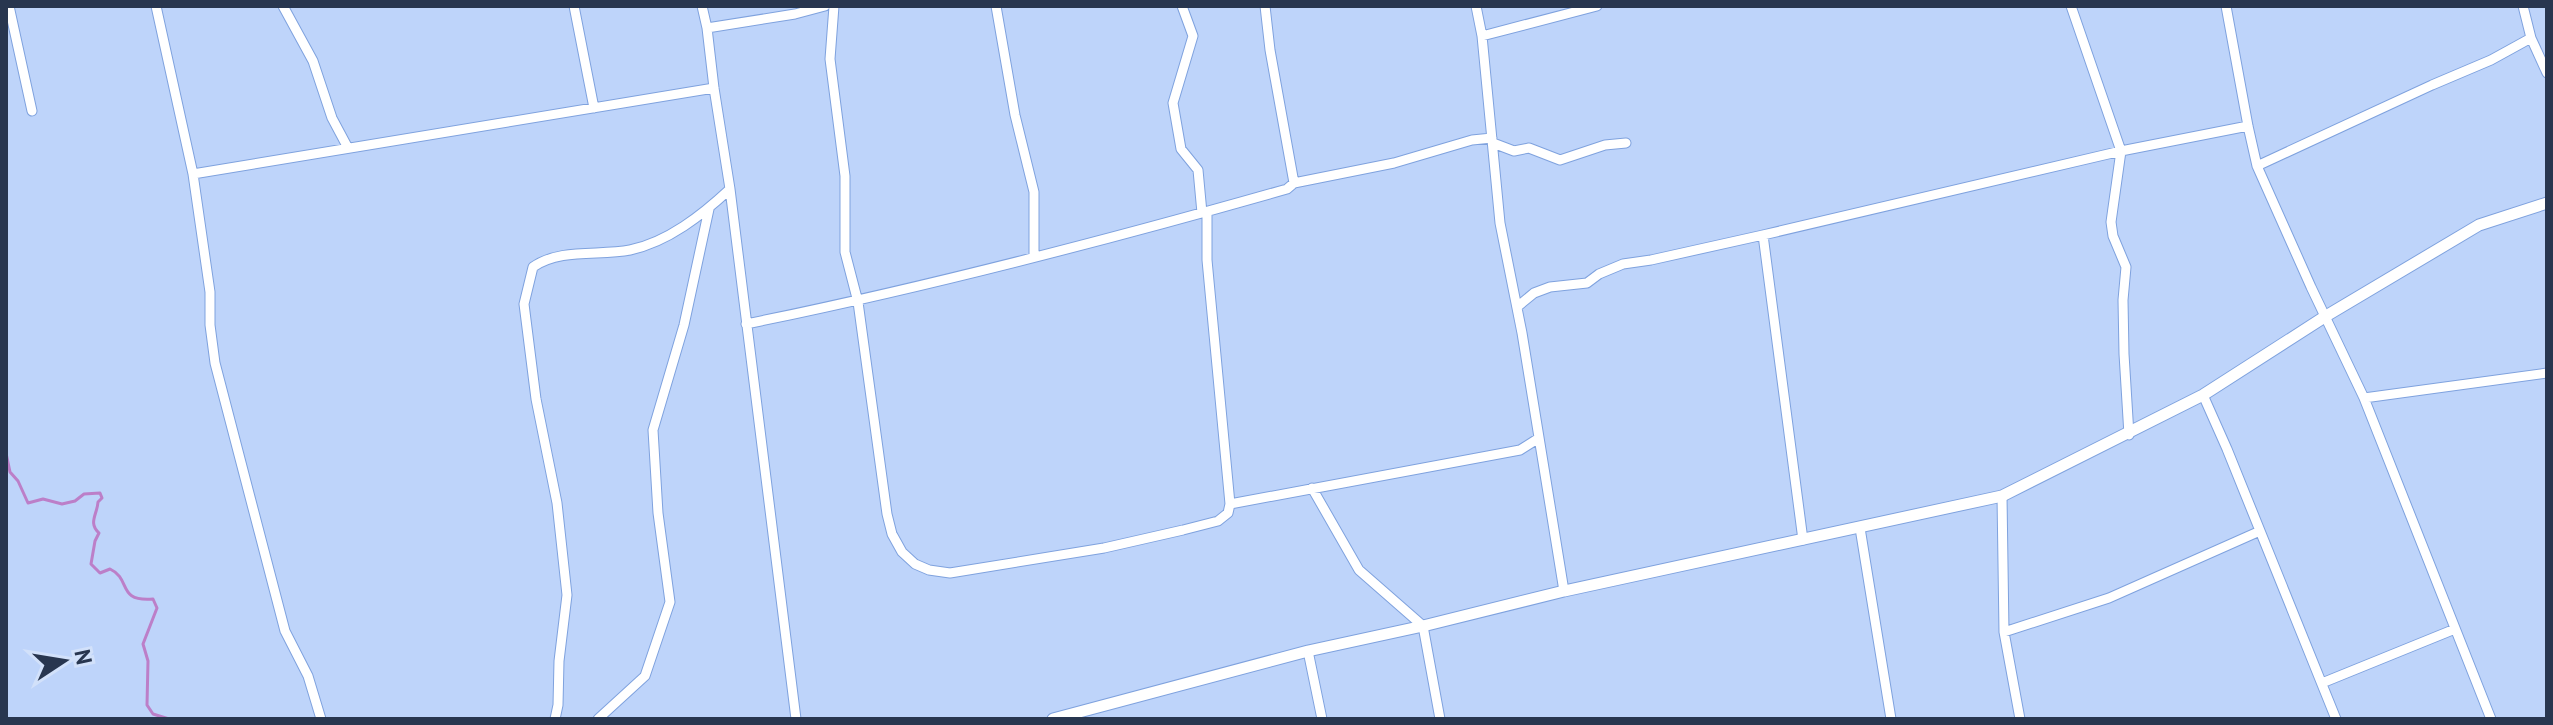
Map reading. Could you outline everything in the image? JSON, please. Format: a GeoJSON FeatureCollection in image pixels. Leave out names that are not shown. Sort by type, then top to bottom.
{"type":"FeatureCollection","features":[{"type":"Feature","properties":{"kind":"street"},"geometry":{"type":"LineString","coordinates":[[9,6],[32,111]]}},
{"type":"Feature","properties":{"kind":"street"},"geometry":{"type":"LineString","coordinates":[[156,6],[193,174],[210,292],[215,363],[285,631],[308,676],[321,719]]}},
{"type":"Feature","properties":{"kind":"street"},"geometry":{"type":"LineString","coordinates":[[283,6],[313,61],[332,118],[348,148]]}},
{"type":"Feature","properties":{"kind":"street"},"geometry":{"type":"LineString","coordinates":[[574,6],[594,108]]}},
{"type":"Feature","properties":{"kind":"street"},"geometry":{"type":"LineString","coordinates":[[702,6],[730,189],[796,719]]}},
{"type":"Feature","properties":{"kind":"street"},"geometry":{"type":"LineString","coordinates":[[707,28],[825,6]]}},
{"type":"Feature","properties":{"kind":"street"},"geometry":{"type":"LineString","coordinates":[[834,6],[830,59],[845,176],[845,252],[858,302],[887,514],[892,534],[902,552],[915,564],[950,573],[1104,548],[1218,521],[1228,513],[1230,504],[1204,212],[1198,170],[1181,149],[1173,103],[1193,36],[1182,6]]}},
{"type":"Feature","properties":{"kind":"street"},"geometry":{"type":"LineString","coordinates":[[996,6],[1015,115],[1034,192],[1034,256]]}},
{"type":"Feature","properties":{"kind":"street"},"geometry":{"type":"LineString","coordinates":[[1265,6],[1294,183]]}},
{"type":"Feature","properties":{"kind":"street"},"geometry":{"type":"LineString","coordinates":[[1476,6],[1482,36],[1500,223],[1564,591]]}},
{"type":"Feature","properties":{"kind":"street"},"geometry":{"type":"LineString","coordinates":[[1482,36],[1597,6]]}},
{"type":"Feature","properties":{"kind":"street"},"geometry":{"type":"LineString","coordinates":[[2071,6],[2121,151],[2111,222],[2113,236],[2126,267],[2123,300],[2129,435]]}},
{"type":"Feature","properties":{"kind":"street"},"geometry":{"type":"LineString","coordinates":[[2226,6],[2257,166],[2364,398],[2491,719]]}},
{"type":"Feature","properties":{"kind":"street"},"geometry":{"type":"LineString","coordinates":[[2523,6],[2531,38],[2547,73]]}},
{"type":"Feature","properties":{"kind":"street"},"geometry":{"type":"LineString","coordinates":[[2257,166],[2491,60],[2531,38]]}},
{"type":"Feature","properties":{"kind":"street"},"geometry":{"type":"LineString","coordinates":[[193,174],[714,88]]}},
{"type":"Feature","properties":{"kind":"street"},"geometry":{"type":"LineString","coordinates":[[1517,307],[1534,293],[1550,287],[1587,283],[1623,264],[1763,235],[2121,151],[2248,126]]}},
{"type":"Feature","properties":{"kind":"street"},"geometry":{"type":"LineString","coordinates":[[746,324],[858,302],[1204,212],[1287,189],[1294,183],[1394,163],[1472,140],[1493,141],[1514,151],[1529,148],[1560,160],[1605,145],[1626,143]]}},
{"type":"Feature","properties":{"kind":"street"},"geometry":{"type":"LineString","coordinates":[[555,719],[567,595],[557,503],[536,399],[524,304],[530,276],[533,267],[554,257],[632,249],[662,239],[709,209],[730,189]]}},
{"type":"Feature","properties":{"kind":"street"},"geometry":{"type":"LineString","coordinates":[[1053,719],[1308,651],[1564,591],[2002,496],[2129,435],[2203,395],[2326,316],[2479,225],[2547,203]]}},
{"type":"Feature","properties":{"kind":"street"},"geometry":{"type":"LineString","coordinates":[[598,719],[645,676],[670,602],[658,513],[653,430],[684,325],[709,209]]}},
{"type":"Feature","properties":{"kind":"street"},"geometry":{"type":"LineString","coordinates":[[1763,235],[1803,540]]}},
{"type":"Feature","properties":{"kind":"street"},"geometry":{"type":"LineString","coordinates":[[2364,398],[2547,373]]}},
{"type":"Feature","properties":{"kind":"street"},"geometry":{"type":"LineString","coordinates":[[2203,395],[2336,719]]}},
{"type":"Feature","properties":{"kind":"street"},"geometry":{"type":"LineString","coordinates":[[1230,504],[1520,450],[1539,438]]}},
{"type":"Feature","properties":{"kind":"street"},"geometry":{"type":"LineString","coordinates":[[1312,488],[1359,570],[1423,626],[1440,719]]}},
{"type":"Feature","properties":{"kind":"street"},"geometry":{"type":"LineString","coordinates":[[2002,496],[2004,632],[2020,719]]}},
{"type":"Feature","properties":{"kind":"street"},"geometry":{"type":"LineString","coordinates":[[1860,528],[1891,719]]}},
{"type":"Feature","properties":{"kind":"street"},"geometry":{"type":"LineString","coordinates":[[2004,632],[2109,598],[2260,531]]}},
{"type":"Feature","properties":{"kind":"street"},"geometry":{"type":"LineString","coordinates":[[2322,683],[2455,629]]}},
{"type":"Feature","properties":{"kind":"street"},"geometry":{"type":"LineString","coordinates":[[1308,651],[1322,719]]}},
{"type":"Feature","properties":{"kind":"waterway"},"geometry":{"type":"LineString","coordinates":[[6,453],[10,472],[28,503],[43,499],[62,504],[75,501],[84,494],[100,493],[102,498],[98,502],[94,522],[99,533],[91,564],[100,573],[110,569],[117,573],[134,597],[153,599],[157,608],[143,644],[148,661],[147,705],[153,714],[169,719]]}}]}
